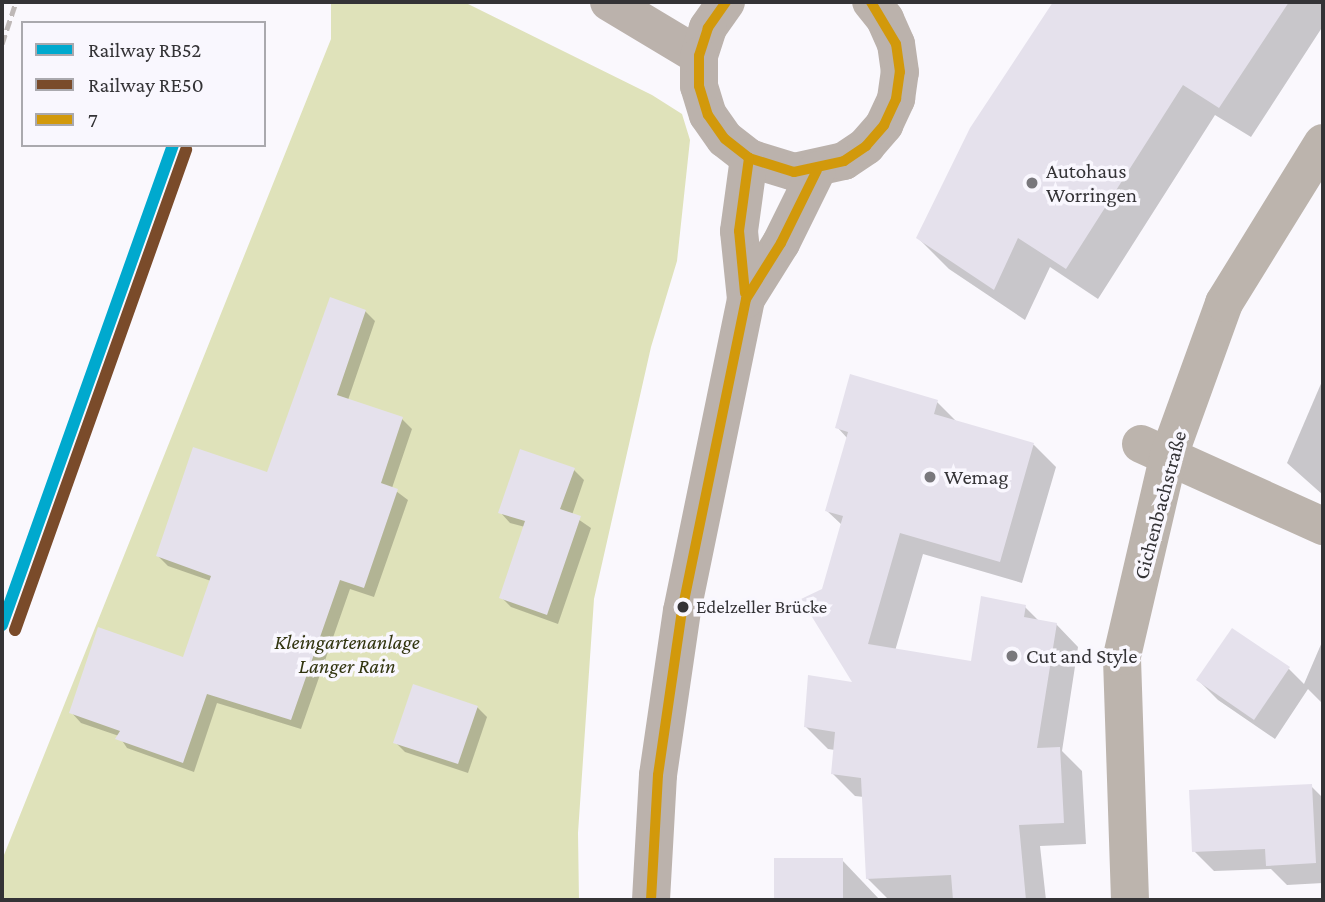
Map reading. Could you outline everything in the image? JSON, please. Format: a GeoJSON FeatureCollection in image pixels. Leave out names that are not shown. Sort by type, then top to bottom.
{"type":"FeatureCollection","features":[{"type":"Feature","properties":{"kind":"main road"},"geometry":{"type":"LineString","coordinates":[[609,2],[699,56]]}},
{"type":"Feature","properties":{"kind":"main road"},"geometry":{"type":"LineString","coordinates":[[722,2],[708,27],[699,56],[699,86],[708,115],[725,139],[749,158],[794,172],[817,170],[844,161],[866,146],[884,125],[900,72],[896,44],[884,7]]}},
{"type":"Feature","properties":{"kind":"main road"},"geometry":{"type":"LineString","coordinates":[[746,299],[739,231],[749,158]]}},
{"type":"Feature","properties":{"kind":"main road"},"geometry":{"type":"LineString","coordinates":[[651,900],[659,775],[682,611],[746,299],[817,170]]}},
{"type":"Feature","properties":{"kind":"street","name":"Gichenbachstraße"},"geometry":{"type":"LineString","coordinates":[[1130,900],[1122,656],[1154,451],[1224,303],[1323,143]]}},
{"type":"Feature","properties":{"kind":"street"},"geometry":{"type":"LineString","coordinates":[[1154,451],[1323,526]]}},
{"type":"Feature","properties":{"kind":"green space","name":"Kleingartenanlage Langer Rain"},"geometry":{"type":"Polygon","coordinates":[[[331,2],[464,2],[652,95],[682,114],[690,140],[677,261],[651,347],[594,599],[578,833],[579,900],[2,900],[2,860],[331,39],[331,2]]]}},
{"type":"Feature","properties":{"kind":"building","name":"Autohaus Worringen"},"geometry":{"type":"Polygon","coordinates":[[[1053,2],[1289,2],[1219,108],[1183,85],[1066,269],[1018,238],[994,290],[916,238],[970,128],[1053,2]]]}},
{"type":"Feature","properties":{"kind":"building"},"geometry":{"type":"Polygon","coordinates":[[[330,297],[366,310],[337,395],[403,417],[381,483],[398,489],[364,588],[340,580],[291,720],[207,694],[183,763],[115,739],[120,731],[69,713],[98,627],[183,657],[211,576],[156,556],[193,447],[267,472],[330,297]]]}},
{"type":"Feature","properties":{"kind":"building"},"geometry":{"type":"Polygon","coordinates":[[[850,374],[938,400],[934,414],[1034,443],[1000,562],[900,533],[868,644],[971,661],[981,596],[1026,605],[1024,617],[1057,623],[1037,748],[1060,747],[1064,823],[1019,825],[1026,900],[953,900],[951,875],[866,879],[861,778],[831,774],[835,732],[804,727],[808,675],[852,682],[801,599],[822,589],[843,516],[825,511],[848,432],[835,428],[850,374]]]}},
{"type":"Feature","properties":{"kind":"building"},"geometry":{"type":"Polygon","coordinates":[[[520,449],[575,468],[560,509],[581,516],[547,615],[499,598],[525,521],[498,513],[520,449]]]}},
{"type":"Feature","properties":{"kind":"building"},"geometry":{"type":"Polygon","coordinates":[[[1232,628],[1290,667],[1254,720],[1196,680],[1232,628]]]}},
{"type":"Feature","properties":{"kind":"building"},"geometry":{"type":"Polygon","coordinates":[[[413,684],[478,706],[458,764],[393,743],[413,684]]]}},
{"type":"Feature","properties":{"kind":"building"},"geometry":{"type":"Polygon","coordinates":[[[1312,784],[1316,863],[1266,866],[1265,849],[1192,852],[1189,790],[1312,784]]]}},
{"type":"Feature","properties":{"kind":"building"},"geometry":{"type":"Polygon","coordinates":[[[774,858],[843,858],[843,900],[774,900],[774,858]]]}},
{"type":"Feature","properties":{"kind":"railway"},"geometry":{"type":"LineString","coordinates":[[2,44],[16,2]]}},
{"type":"Feature","properties":{"kind":"rail line","name":"RB52"},"geometry":{"type":"LineString","coordinates":[[2,625],[172,147]]}},
{"type":"Feature","properties":{"kind":"rail line","name":"RE50"},"geometry":{"type":"LineString","coordinates":[[15,630],[186,150]]}},
{"type":"Feature","properties":{"kind":"transit line","name":"7"},"geometry":{"type":"LineString","coordinates":[[726,2],[708,28],[699,56],[699,86],[708,115],[725,139],[749,158],[794,172],[844,161],[866,146],[884,125],[896,99],[900,72],[896,44],[871,2]]}},
{"type":"Feature","properties":{"kind":"transit line","name":"7"},"geometry":{"type":"LineString","coordinates":[[745,293],[739,231],[749,158]]}},
{"type":"Feature","properties":{"kind":"transit line","name":"7"},"geometry":{"type":"LineString","coordinates":[[651,900],[658,775],[682,611],[746,299],[781,243],[817,170]]}},
{"type":"Feature","properties":{"kind":"place","name":"Autohaus Worringen"},"geometry":{"type":"Point","coordinates":[1032,183]}},
{"type":"Feature","properties":{"kind":"place","name":"Wemag"},"geometry":{"type":"Point","coordinates":[930,477]}},
{"type":"Feature","properties":{"kind":"place","name":"Edelzeller Brücke"},"geometry":{"type":"Point","coordinates":[683,607]}},
{"type":"Feature","properties":{"kind":"place","name":"Cut and Style"},"geometry":{"type":"Point","coordinates":[1012,656]}}]}
